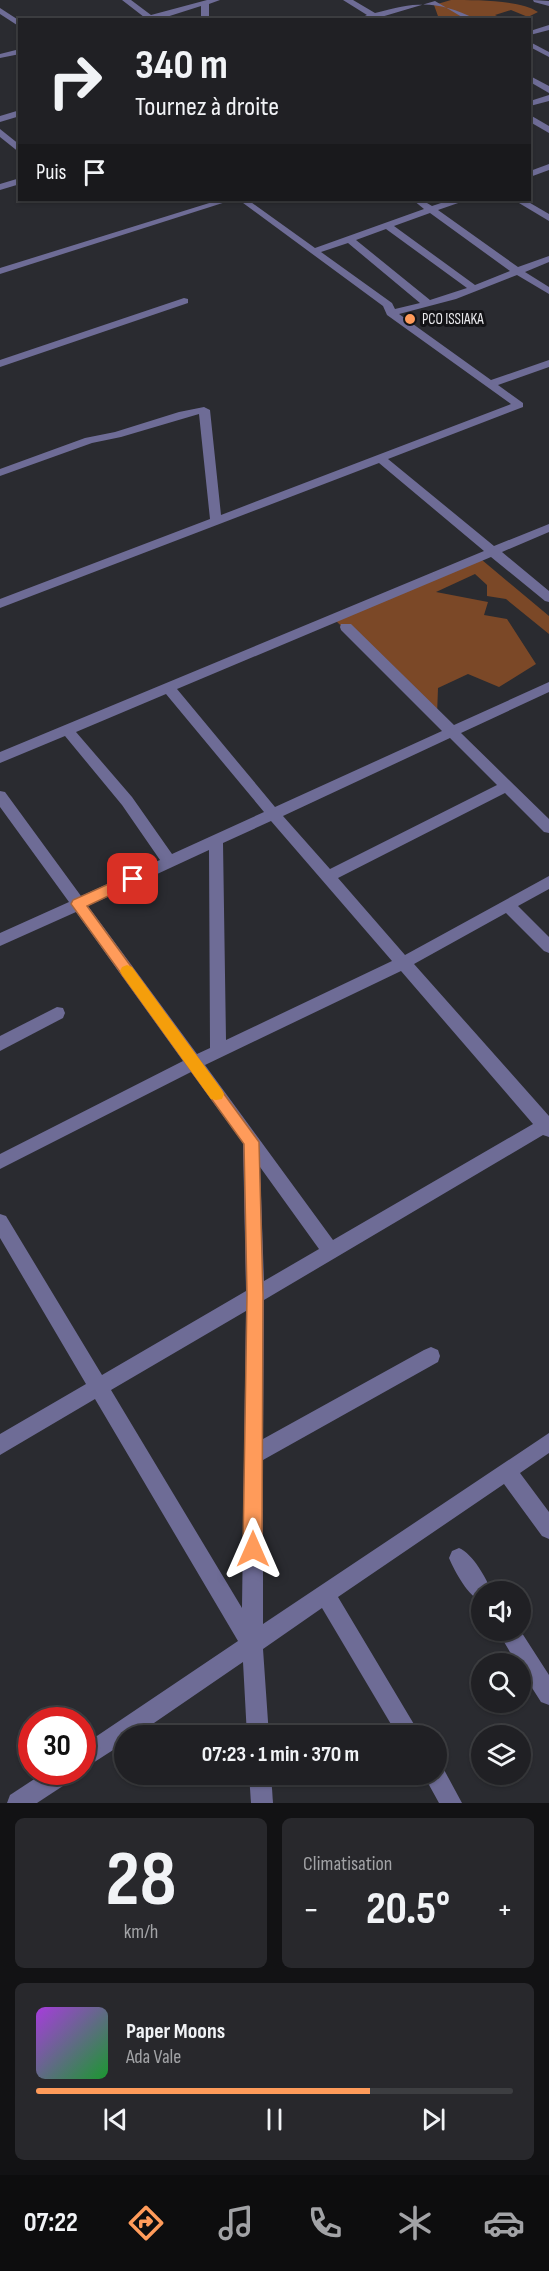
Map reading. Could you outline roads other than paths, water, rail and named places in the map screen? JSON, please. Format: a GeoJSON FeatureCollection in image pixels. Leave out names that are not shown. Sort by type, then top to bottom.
{"type":"FeatureCollection","features":[{"type":"Feature","properties":{"kind":"street"},"geometry":{"type":"LineString","coordinates":[[126,0],[151,18],[197,3],[216,0]]}},
{"type":"Feature","properties":{"kind":"street"},"geometry":{"type":"LineString","coordinates":[[347,0],[374,16]]}},
{"type":"Feature","properties":{"kind":"street"},"geometry":{"type":"LineString","coordinates":[[367,18],[432,0]]}},
{"type":"Feature","properties":{"kind":"street"},"geometry":{"type":"LineString","coordinates":[[438,0],[470,18]]}},
{"type":"Feature","properties":{"kind":"street"},"geometry":{"type":"LineString","coordinates":[[537,0],[549,4]]}},
{"type":"Feature","properties":{"kind":"street"},"geometry":{"type":"LineString","coordinates":[[197,3],[204,18]]}},
{"type":"Feature","properties":{"kind":"street"},"geometry":{"type":"LineString","coordinates":[[0,10],[18,24]]}},
{"type":"Feature","properties":{"kind":"street"},"geometry":{"type":"LineString","coordinates":[[395,10],[403,15]]}},
{"type":"Feature","properties":{"kind":"street"},"geometry":{"type":"LineString","coordinates":[[531,33],[549,27]]}},
{"type":"Feature","properties":{"kind":"street"},"geometry":{"type":"LineString","coordinates":[[531,45],[549,55]]}},
{"type":"Feature","properties":{"kind":"street"},"geometry":{"type":"LineString","coordinates":[[0,56],[18,52]]}},
{"type":"Feature","properties":{"kind":"street"},"geometry":{"type":"LineString","coordinates":[[531,80],[549,90]]}},
{"type":"Feature","properties":{"kind":"street"},"geometry":{"type":"LineString","coordinates":[[531,104],[549,98]]}},
{"type":"Feature","properties":{"kind":"street"},"geometry":{"type":"LineString","coordinates":[[0,119],[18,114]]}},
{"type":"Feature","properties":{"kind":"street"},"geometry":{"type":"LineString","coordinates":[[531,118],[549,130]]}},
{"type":"Feature","properties":{"kind":"street"},"geometry":{"type":"LineString","coordinates":[[0,132],[18,148]]}},
{"type":"Feature","properties":{"kind":"street"},"geometry":{"type":"LineString","coordinates":[[531,174],[549,167]]}},
{"type":"Feature","properties":{"kind":"street"},"geometry":{"type":"LineString","coordinates":[[0,187],[18,182]]}},
{"type":"Feature","properties":{"kind":"street"},"geometry":{"type":"LineString","coordinates":[[0,270],[202,203],[218,201]]}},
{"type":"Feature","properties":{"kind":"street"},"geometry":{"type":"LineString","coordinates":[[0,604],[519,405],[391,313],[388,305],[244,201]]}},
{"type":"Feature","properties":{"kind":"street"},"geometry":{"type":"LineString","coordinates":[[419,201],[515,270],[549,291]]}},
{"type":"Feature","properties":{"kind":"street"},"geometry":{"type":"LineString","coordinates":[[315,251],[455,201]]}},
{"type":"Feature","properties":{"kind":"street"},"geometry":{"type":"LineString","coordinates":[[521,201],[549,218]]}},
{"type":"Feature","properties":{"kind":"street"},"geometry":{"type":"LineString","coordinates":[[387,225],[474,289]]}},
{"type":"Feature","properties":{"kind":"street"},"geometry":{"type":"LineString","coordinates":[[349,238],[428,304]]}},
{"type":"Feature","properties":{"kind":"street"},"geometry":{"type":"LineString","coordinates":[[391,313],[474,289],[515,270],[549,259]]}},
{"type":"Feature","properties":{"kind":"street"},"geometry":{"type":"LineString","coordinates":[[0,364],[184,301]]}},
{"type":"Feature","properties":{"kind":"street"},"geometry":{"type":"LineString","coordinates":[[490,384],[549,363]]}},
{"type":"Feature","properties":{"kind":"street"},"geometry":{"type":"LineString","coordinates":[[0,472],[89,440],[117,435],[183,414],[204,410],[216,521]]}},
{"type":"Feature","properties":{"kind":"street"},"geometry":{"type":"LineString","coordinates":[[380,458],[549,598]]}},
{"type":"Feature","properties":{"kind":"street"},"geometry":{"type":"LineString","coordinates":[[0,758],[549,528]]}},
{"type":"Feature","properties":{"kind":"street"},"geometry":{"type":"LineString","coordinates":[[346,627],[549,828]]}},
{"type":"Feature","properties":{"kind":"street"},"geometry":{"type":"LineString","coordinates":[[0,1445],[548,1126],[273,814],[168,687]]}},
{"type":"Feature","properties":{"kind":"street"},"geometry":{"type":"LineString","coordinates":[[0,940],[549,687]]}},
{"type":"Feature","properties":{"kind":"street"},"geometry":{"type":"LineString","coordinates":[[67,730],[127,801],[170,862]]}},
{"type":"Feature","properties":{"kind":"street"},"geometry":{"type":"LineString","coordinates":[[328,877],[507,786]]}},
{"type":"Feature","properties":{"kind":"street"},"geometry":{"type":"LineString","coordinates":[[0,796],[331,1251]]}},
{"type":"Feature","properties":{"kind":"street"},"geometry":{"type":"LineString","coordinates":[[216,840],[218,1051]]}},
{"type":"Feature","properties":{"kind":"street"},"geometry":{"type":"LineString","coordinates":[[0,1162],[218,1051],[403,963],[549,882]]}},
{"type":"Feature","properties":{"kind":"street"},"geometry":{"type":"LineString","coordinates":[[508,905],[549,947]]}},
{"type":"Feature","properties":{"kind":"street"},"geometry":{"type":"LineString","coordinates":[[0,1044],[57,1013]]}},
{"type":"Feature","properties":{"kind":"street"},"geometry":{"type":"LineString","coordinates":[[251,1142],[255,1295],[252,1644],[257,1725]]}},
{"type":"Feature","properties":{"kind":"street"},"geometry":{"type":"LineString","coordinates":[[0,1222],[252,1644]]}},
{"type":"Feature","properties":{"kind":"street"},"geometry":{"type":"LineString","coordinates":[[254,1455],[431,1356]]}},
{"type":"Feature","properties":{"kind":"street"},"geometry":{"type":"LineString","coordinates":[[96,1750],[549,1442]]}},
{"type":"Feature","properties":{"kind":"street"},"geometry":{"type":"LineString","coordinates":[[507,1471],[549,1529]]}},
{"type":"Feature","properties":{"kind":"street"},"geometry":{"type":"LineString","coordinates":[[459,1558],[475,1581]]}},
{"type":"Feature","properties":{"kind":"street"},"geometry":{"type":"LineString","coordinates":[[325,1594],[403,1725]]}},
{"type":"Feature","properties":{"kind":"street"},"geometry":{"type":"LineString","coordinates":[[514,1641],[549,1694]]}},
{"type":"Feature","properties":{"kind":"street"},"geometry":{"type":"LineString","coordinates":[[18,1803],[45,1785]]}},
{"type":"Feature","properties":{"kind":"street"},"geometry":{"type":"LineString","coordinates":[[261,1785],[262,1803]]}},
{"type":"Feature","properties":{"kind":"street"},"geometry":{"type":"LineString","coordinates":[[440,1785],[451,1803]]}},
{"type":"Feature","properties":{"kind":"place","name":"PCO ISSIAKA"},"geometry":{"type":"Point","coordinates":[410,319]}}]}
